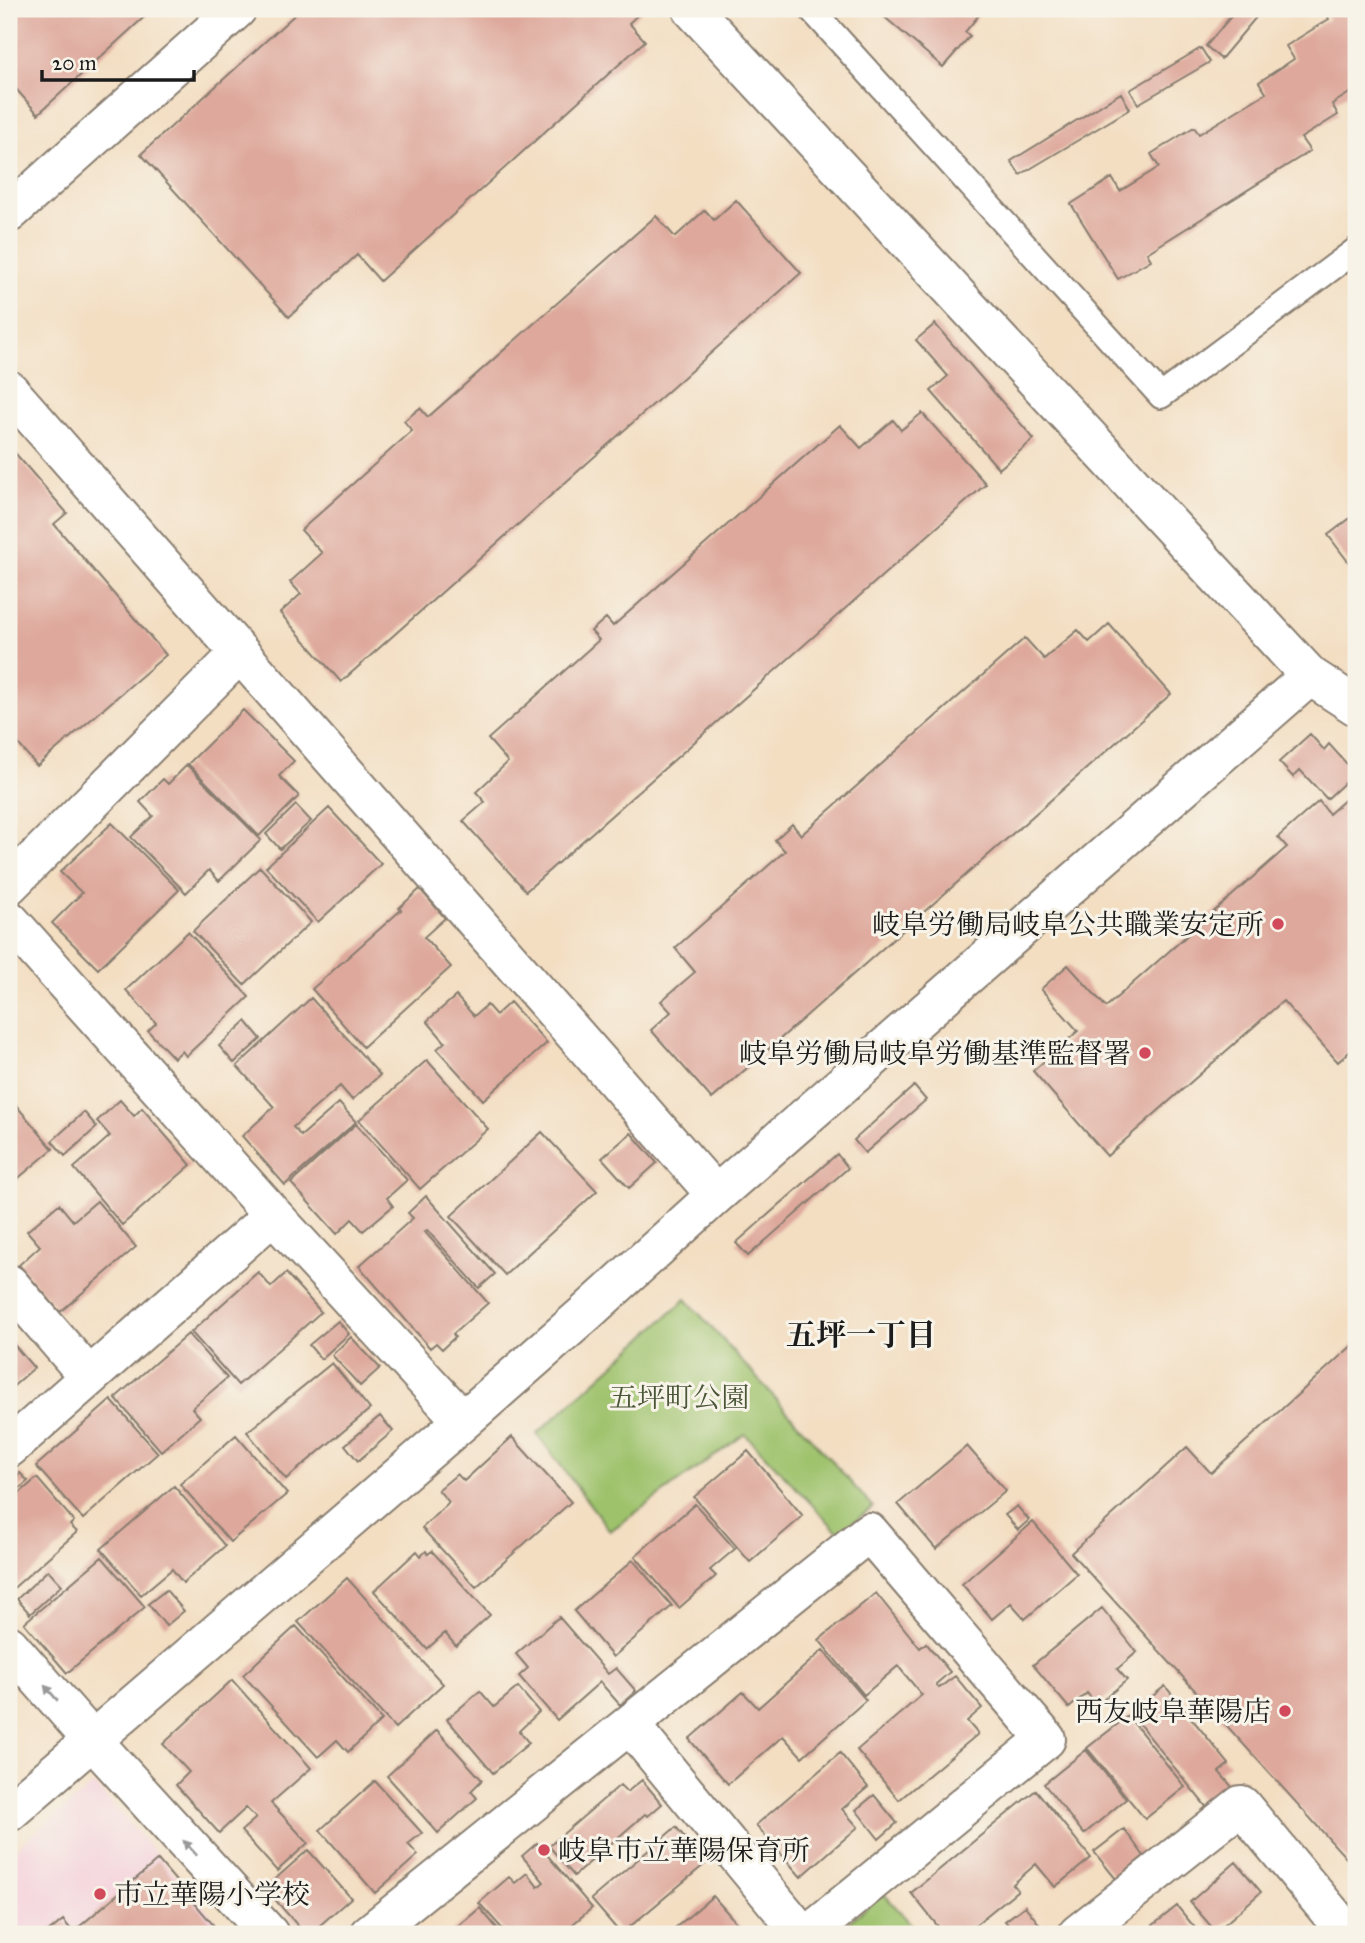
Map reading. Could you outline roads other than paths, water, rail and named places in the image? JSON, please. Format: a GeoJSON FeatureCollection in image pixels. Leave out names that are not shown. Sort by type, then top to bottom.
{"type":"FeatureCollection","features":[{"type":"Feature","properties":{"kind":"street"},"geometry":{"type":"LineString","coordinates":[[9,213],[237,9]]}},
{"type":"Feature","properties":{"kind":"street"},"geometry":{"type":"LineString","coordinates":[[692,9],[1310,676],[1356,706]]}},
{"type":"Feature","properties":{"kind":"street"},"geometry":{"type":"LineString","coordinates":[[9,390],[716,1195]]}},
{"type":"Feature","properties":{"kind":"street"},"geometry":{"type":"LineString","coordinates":[[9,885],[240,653]]}},
{"type":"Feature","properties":{"kind":"street"},"geometry":{"type":"LineString","coordinates":[[9,1812],[463,1421],[716,1195],[1310,676]]}},
{"type":"Feature","properties":{"kind":"street"},"geometry":{"type":"LineString","coordinates":[[9,920],[463,1421]]}},
{"type":"Feature","properties":{"kind":"street"},"geometry":{"type":"LineString","coordinates":[[9,1448],[274,1215]]}},
{"type":"Feature","properties":{"kind":"street"},"geometry":{"type":"LineString","coordinates":[[9,1284],[89,1377]]}},
{"type":"Feature","properties":{"kind":"street"},"geometry":{"type":"LineString","coordinates":[[369,1934],[869,1532],[1046,1739],[807,1934]]}},
{"type":"Feature","properties":{"kind":"street"},"geometry":{"type":"LineString","coordinates":[[9,1645],[269,1934]]}},
{"type":"Feature","properties":{"kind":"street"},"geometry":{"type":"LineString","coordinates":[[630,1725],[802,1934]]}},
{"type":"Feature","properties":{"kind":"street"},"geometry":{"type":"LineString","coordinates":[[1078,1934],[1241,1805],[1348,1934]]}},
{"type":"Feature","properties":{"kind":"lane"},"geometry":{"type":"LineString","coordinates":[[811,9],[1161,396],[1356,250]]}},
{"type":"Feature","properties":{"kind":"place","name":"岐阜労働局岐阜公共職業安定所"},"geometry":{"type":"Point","coordinates":[1278,924]}},
{"type":"Feature","properties":{"kind":"place","name":"岐阜労働局岐阜労働基準監督署"},"geometry":{"type":"Point","coordinates":[1145,1053]}},
{"type":"Feature","properties":{"kind":"place","name":"西友岐阜華陽店"},"geometry":{"type":"Point","coordinates":[1285,1711]}},
{"type":"Feature","properties":{"kind":"place","name":"岐阜市立華陽保育所"},"geometry":{"type":"Point","coordinates":[544,1850]}},
{"type":"Feature","properties":{"kind":"place","name":"市立華陽小学校"},"geometry":{"type":"Point","coordinates":[100,1894]}},
{"type":"Feature","properties":{"kind":"district","name":"五坪一丁目"},"geometry":{"type":"Point","coordinates":[861,1335]}},
{"type":"Feature","properties":{"kind":"park label","name":"五坪町公園"},"geometry":{"type":"Point","coordinates":[679,1397]}}]}
